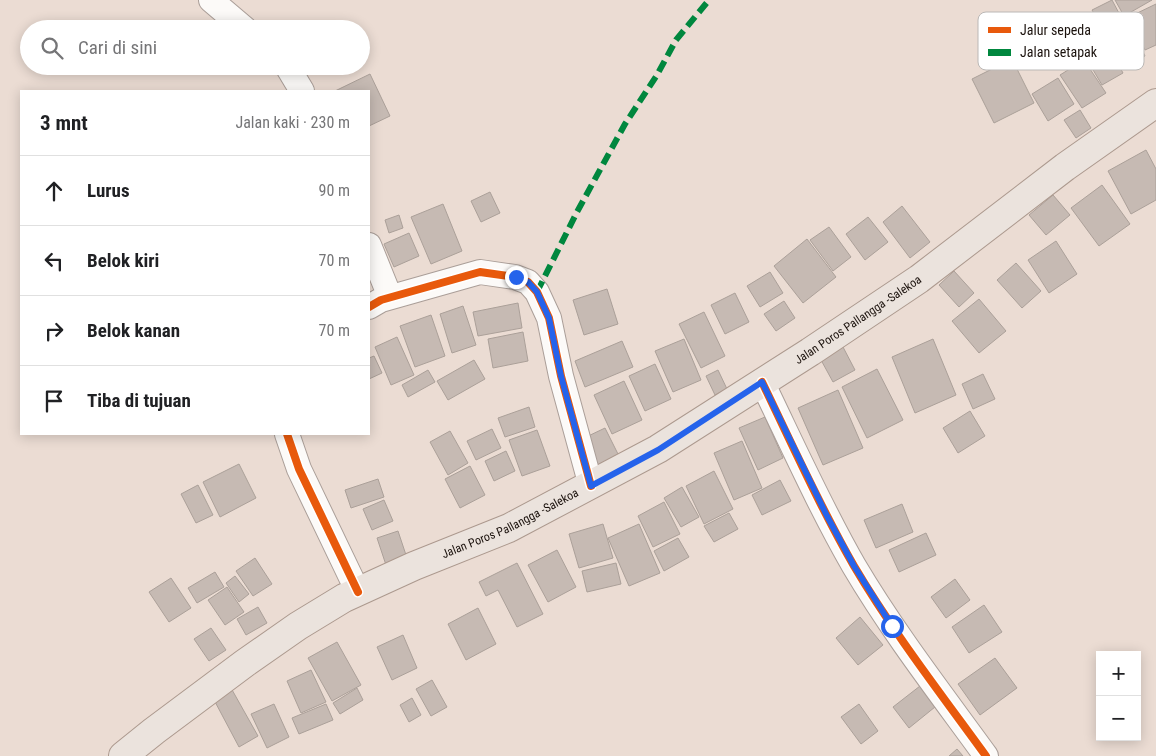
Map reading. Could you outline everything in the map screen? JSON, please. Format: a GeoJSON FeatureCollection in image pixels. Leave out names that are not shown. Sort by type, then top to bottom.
{"type":"FeatureCollection","features":[{"type":"Feature","properties":{"kind":"main road","name":"Jalan Poros Pallangga -Salekoa"},"geometry":{"type":"LineString","coordinates":[[123,756],[245,663],[298,626],[344,598],[414,566],[508,528],[658,450],[918,280],[1065,167],[1156,103]]}},
{"type":"Feature","properties":{"kind":"street"},"geometry":{"type":"LineString","coordinates":[[211,0],[234,20]]}},
{"type":"Feature","properties":{"kind":"street"},"geometry":{"type":"LineString","coordinates":[[292,75],[301,90]]}},
{"type":"Feature","properties":{"kind":"street"},"geometry":{"type":"LineString","coordinates":[[370,247],[390,297]]}},
{"type":"Feature","properties":{"kind":"street"},"geometry":{"type":"LineString","coordinates":[[370,306],[380,300],[480,272],[516,277],[528,282],[537,292],[549,318],[561,376],[591,486]]}},
{"type":"Feature","properties":{"kind":"street"},"geometry":{"type":"LineString","coordinates":[[762,382],[827,516],[854,566],[892,626],[986,756]]}},
{"type":"Feature","properties":{"kind":"street"},"geometry":{"type":"LineString","coordinates":[[287,435],[299,469],[358,592]]}},
{"type":"Feature","properties":{"kind":"building"},"geometry":{"type":"Polygon","coordinates":[[[1112,0],[1118,12],[1093,12],[1092,10],[1112,0]]]}},
{"type":"Feature","properties":{"kind":"building"},"geometry":{"type":"Polygon","coordinates":[[[1115,0],[1152,0],[1131,12],[1122,12],[1115,0]]]}},
{"type":"Feature","properties":{"kind":"building"},"geometry":{"type":"Polygon","coordinates":[[[1156,4],[1156,45],[1145,50],[1144,12],[1139,12],[1156,4]]]}},
{"type":"Feature","properties":{"kind":"building"},"geometry":{"type":"Polygon","coordinates":[[[990,70],[1018,70],[1034,103],[994,123],[972,79],[990,70]]]}},
{"type":"Feature","properties":{"kind":"building"},"geometry":{"type":"Polygon","coordinates":[[[1068,70],[1091,70],[1106,93],[1082,108],[1060,75],[1068,70]]]}},
{"type":"Feature","properties":{"kind":"building"},"geometry":{"type":"Polygon","coordinates":[[[1093,70],[1121,70],[1123,73],[1102,85],[1093,70]]]}},
{"type":"Feature","properties":{"kind":"building"},"geometry":{"type":"Polygon","coordinates":[[[370,74],[390,116],[370,126],[370,90],[337,90],[370,74]]]}},
{"type":"Feature","properties":{"kind":"building"},"geometry":{"type":"Polygon","coordinates":[[[1058,78],[1074,104],[1048,121],[1032,94],[1058,78]]]}},
{"type":"Feature","properties":{"kind":"building"},"geometry":{"type":"Polygon","coordinates":[[[1080,110],[1091,128],[1076,138],[1064,120],[1080,110]]]}},
{"type":"Feature","properties":{"kind":"building"},"geometry":{"type":"Polygon","coordinates":[[[1146,150],[1156,169],[1156,200],[1131,214],[1108,171],[1146,150]]]}},
{"type":"Feature","properties":{"kind":"building"},"geometry":{"type":"Polygon","coordinates":[[[1102,185],[1130,224],[1099,246],[1071,208],[1102,185]]]}},
{"type":"Feature","properties":{"kind":"building"},"geometry":{"type":"Polygon","coordinates":[[[490,192],[500,213],[481,222],[471,201],[490,192]]]}},
{"type":"Feature","properties":{"kind":"building"},"geometry":{"type":"Polygon","coordinates":[[[1053,195],[1070,215],[1046,235],[1029,215],[1053,195]]]}},
{"type":"Feature","properties":{"kind":"building"},"geometry":{"type":"Polygon","coordinates":[[[443,204],[462,251],[431,264],[411,217],[443,204]]]}},
{"type":"Feature","properties":{"kind":"building"},"geometry":{"type":"Polygon","coordinates":[[[902,206],[930,242],[910,258],[883,222],[902,206]]]}},
{"type":"Feature","properties":{"kind":"building"},"geometry":{"type":"Polygon","coordinates":[[[399,215],[403,228],[389,233],[385,220],[399,215]]]}},
{"type":"Feature","properties":{"kind":"building"},"geometry":{"type":"Polygon","coordinates":[[[868,217],[888,242],[865,260],[846,234],[868,217]]]}},
{"type":"Feature","properties":{"kind":"building"},"geometry":{"type":"Polygon","coordinates":[[[829,227],[851,257],[833,271],[810,240],[829,227]]]}},
{"type":"Feature","properties":{"kind":"building"},"geometry":{"type":"Polygon","coordinates":[[[409,233],[419,256],[394,267],[384,244],[409,233]]]}},
{"type":"Feature","properties":{"kind":"building"},"geometry":{"type":"Polygon","coordinates":[[[807,239],[836,277],[803,303],[774,266],[807,239]]]}},
{"type":"Feature","properties":{"kind":"building"},"geometry":{"type":"Polygon","coordinates":[[[1056,241],[1077,274],[1049,293],[1028,260],[1056,241]]]}},
{"type":"Feature","properties":{"kind":"building"},"geometry":{"type":"Polygon","coordinates":[[[1016,263],[1041,291],[1022,308],[997,280],[1016,263]]]}},
{"type":"Feature","properties":{"kind":"building"},"geometry":{"type":"Polygon","coordinates":[[[954,271],[974,293],[959,307],[939,285],[954,271]]]}},
{"type":"Feature","properties":{"kind":"building"},"geometry":{"type":"Polygon","coordinates":[[[770,272],[783,293],[760,307],[747,286],[770,272]]]}},
{"type":"Feature","properties":{"kind":"building"},"geometry":{"type":"Polygon","coordinates":[[[607,289],[618,324],[584,335],[573,300],[607,289]]]}},
{"type":"Feature","properties":{"kind":"building"},"geometry":{"type":"Polygon","coordinates":[[[735,293],[749,322],[725,334],[711,305],[735,293]]]}},
{"type":"Feature","properties":{"kind":"building"},"geometry":{"type":"Polygon","coordinates":[[[979,299],[1006,331],[979,353],[952,321],[979,299]]]}},
{"type":"Feature","properties":{"kind":"building"},"geometry":{"type":"Polygon","coordinates":[[[784,301],[795,318],[776,331],[764,314],[784,301]]]}},
{"type":"Feature","properties":{"kind":"building"},"geometry":{"type":"Polygon","coordinates":[[[518,303],[522,328],[478,336],[473,312],[518,303]]]}},
{"type":"Feature","properties":{"kind":"building"},"geometry":{"type":"Polygon","coordinates":[[[463,306],[476,345],[452,353],[440,314],[463,306]]]}},
{"type":"Feature","properties":{"kind":"building"},"geometry":{"type":"Polygon","coordinates":[[[704,312],[725,356],[701,368],[679,324],[704,312]]]}},
{"type":"Feature","properties":{"kind":"building"},"geometry":{"type":"Polygon","coordinates":[[[431,315],[445,356],[415,367],[400,326],[431,315]]]}},
{"type":"Feature","properties":{"kind":"building"},"geometry":{"type":"Polygon","coordinates":[[[523,332],[528,361],[493,368],[488,339],[523,332]]]}},
{"type":"Feature","properties":{"kind":"building"},"geometry":{"type":"Polygon","coordinates":[[[397,337],[414,375],[391,385],[375,347],[397,337]]]}},
{"type":"Feature","properties":{"kind":"building"},"geometry":{"type":"Polygon","coordinates":[[[684,339],[701,380],[673,392],[655,351],[684,339]]]}},
{"type":"Feature","properties":{"kind":"building"},"geometry":{"type":"Polygon","coordinates":[[[933,339],[956,395],[915,413],[892,357],[933,339]]]}},
{"type":"Feature","properties":{"kind":"building"},"geometry":{"type":"Polygon","coordinates":[[[622,341],[633,367],[585,387],[575,361],[622,341]]]}},
{"type":"Feature","properties":{"kind":"building"},"geometry":{"type":"Polygon","coordinates":[[[843,347],[855,370],[833,382],[821,360],[843,347]]]}},
{"type":"Feature","properties":{"kind":"building"},"geometry":{"type":"Polygon","coordinates":[[[374,356],[382,373],[370,379],[370,358],[374,356]]]}},
{"type":"Feature","properties":{"kind":"building"},"geometry":{"type":"Polygon","coordinates":[[[474,360],[485,379],[448,400],[437,381],[474,360]]]}},
{"type":"Feature","properties":{"kind":"building"},"geometry":{"type":"Polygon","coordinates":[[[655,364],[671,399],[645,411],[629,376],[655,364]]]}},
{"type":"Feature","properties":{"kind":"building"},"geometry":{"type":"Polygon","coordinates":[[[877,369],[903,420],[867,438],[842,387],[877,369]]]}},
{"type":"Feature","properties":{"kind":"building"},"geometry":{"type":"Polygon","coordinates":[[[428,370],[435,382],[408,397],[402,385],[428,370]]]}},
{"type":"Feature","properties":{"kind":"building"},"geometry":{"type":"Polygon","coordinates":[[[718,370],[727,389],[715,395],[706,376],[718,370]]]}},
{"type":"Feature","properties":{"kind":"building"},"geometry":{"type":"Polygon","coordinates":[[[983,374],[995,399],[973,409],[962,384],[983,374]]]}},
{"type":"Feature","properties":{"kind":"building"},"geometry":{"type":"Polygon","coordinates":[[[624,381],[642,420],[612,434],[594,395],[624,381]]]}},
{"type":"Feature","properties":{"kind":"building"},"geometry":{"type":"Polygon","coordinates":[[[838,390],[863,448],[823,465],[798,408],[838,390]]]}},
{"type":"Feature","properties":{"kind":"building"},"geometry":{"type":"Polygon","coordinates":[[[529,407],[535,427],[505,437],[498,418],[529,407]]]}},
{"type":"Feature","properties":{"kind":"building"},"geometry":{"type":"Polygon","coordinates":[[[970,411],[985,436],[958,453],[943,428],[970,411]]]}},
{"type":"Feature","properties":{"kind":"building"},"geometry":{"type":"Polygon","coordinates":[[[765,417],[783,458],[758,470],[739,428],[765,417]]]}},
{"type":"Feature","properties":{"kind":"building"},"geometry":{"type":"Polygon","coordinates":[[[605,428],[621,460],[598,472],[582,439],[605,428]]]}},
{"type":"Feature","properties":{"kind":"building"},"geometry":{"type":"Polygon","coordinates":[[[492,429],[501,448],[476,460],[467,441],[492,429]]]}},
{"type":"Feature","properties":{"kind":"building"},"geometry":{"type":"Polygon","coordinates":[[[537,430],[550,466],[522,476],[509,440],[537,430]]]}},
{"type":"Feature","properties":{"kind":"building"},"geometry":{"type":"Polygon","coordinates":[[[450,431],[468,463],[448,475],[430,442],[450,431]]]}},
{"type":"Feature","properties":{"kind":"building"},"geometry":{"type":"Polygon","coordinates":[[[742,441],[762,488],[734,500],[714,453],[742,441]]]}},
{"type":"Feature","properties":{"kind":"building"},"geometry":{"type":"Polygon","coordinates":[[[506,451],[515,471],[494,481],[485,461],[506,451]]]}},
{"type":"Feature","properties":{"kind":"building"},"geometry":{"type":"Polygon","coordinates":[[[239,464],[256,498],[220,517],[203,482],[239,464]]]}},
{"type":"Feature","properties":{"kind":"building"},"geometry":{"type":"Polygon","coordinates":[[[470,466],[485,495],[460,508],[445,479],[470,466]]]}},
{"type":"Feature","properties":{"kind":"building"},"geometry":{"type":"Polygon","coordinates":[[[714,471],[733,509],[704,524],[686,486],[714,471]]]}},
{"type":"Feature","properties":{"kind":"building"},"geometry":{"type":"Polygon","coordinates":[[[378,479],[384,497],[351,508],[345,490],[378,479]]]}},
{"type":"Feature","properties":{"kind":"building"},"geometry":{"type":"Polygon","coordinates":[[[780,480],[791,501],[762,515],[752,495],[780,480]]]}},
{"type":"Feature","properties":{"kind":"building"},"geometry":{"type":"Polygon","coordinates":[[[198,485],[213,515],[196,523],[181,494],[198,485]]]}},
{"type":"Feature","properties":{"kind":"building"},"geometry":{"type":"Polygon","coordinates":[[[682,487],[699,517],[681,527],[664,498],[682,487]]]}},
{"type":"Feature","properties":{"kind":"building"},"geometry":{"type":"Polygon","coordinates":[[[384,500],[393,521],[372,530],[363,509],[384,500]]]}},
{"type":"Feature","properties":{"kind":"building"},"geometry":{"type":"Polygon","coordinates":[[[664,502],[680,534],[653,547],[638,516],[664,502]]]}},
{"type":"Feature","properties":{"kind":"building"},"geometry":{"type":"Polygon","coordinates":[[[902,504],[913,532],[876,548],[864,520],[902,504]]]}},
{"type":"Feature","properties":{"kind":"building"},"geometry":{"type":"Polygon","coordinates":[[[729,513],[738,529],[714,542],[704,526],[729,513]]]}},
{"type":"Feature","properties":{"kind":"building"},"geometry":{"type":"Polygon","coordinates":[[[603,524],[613,558],[579,568],[569,534],[603,524]]]}},
{"type":"Feature","properties":{"kind":"building"},"geometry":{"type":"Polygon","coordinates":[[[639,524],[660,573],[629,586],[608,538],[639,524]]]}},
{"type":"Feature","properties":{"kind":"building"},"geometry":{"type":"Polygon","coordinates":[[[398,531],[408,561],[387,568],[377,538],[398,531]]]}},
{"type":"Feature","properties":{"kind":"building"},"geometry":{"type":"Polygon","coordinates":[[[926,533],[936,555],[899,572],[889,550],[926,533]]]}},
{"type":"Feature","properties":{"kind":"building"},"geometry":{"type":"Polygon","coordinates":[[[678,538],[689,557],[664,571],[654,551],[678,538]]]}},
{"type":"Feature","properties":{"kind":"building"},"geometry":{"type":"Polygon","coordinates":[[[557,550],[576,587],[548,602],[528,565],[557,550]]]}},
{"type":"Feature","properties":{"kind":"building"},"geometry":{"type":"Polygon","coordinates":[[[255,558],[272,584],[253,596],[236,571],[255,558]]]}},
{"type":"Feature","properties":{"kind":"building"},"geometry":{"type":"Polygon","coordinates":[[[517,563],[543,614],[517,627],[498,590],[486,596],[479,582],[517,563]]]}},
{"type":"Feature","properties":{"kind":"building"},"geometry":{"type":"Polygon","coordinates":[[[616,563],[621,584],[587,592],[582,571],[616,563]]]}},
{"type":"Feature","properties":{"kind":"building"},"geometry":{"type":"Polygon","coordinates":[[[215,572],[224,587],[197,603],[188,588],[215,572]]]}},
{"type":"Feature","properties":{"kind":"building"},"geometry":{"type":"Polygon","coordinates":[[[235,576],[249,594],[239,602],[226,583],[235,576]]]}},
{"type":"Feature","properties":{"kind":"building"},"geometry":{"type":"Polygon","coordinates":[[[171,578],[191,608],[169,622],[149,592],[171,578]]]}},
{"type":"Feature","properties":{"kind":"building"},"geometry":{"type":"Polygon","coordinates":[[[955,579],[970,600],[946,618],[931,597],[955,579]]]}},
{"type":"Feature","properties":{"kind":"building"},"geometry":{"type":"Polygon","coordinates":[[[227,587],[244,612],[225,625],[208,600],[227,587]]]}},
{"type":"Feature","properties":{"kind":"building"},"geometry":{"type":"Polygon","coordinates":[[[984,605],[1002,632],[969,653],[952,627],[984,605]]]}},
{"type":"Feature","properties":{"kind":"building"},"geometry":{"type":"Polygon","coordinates":[[[258,607],[267,623],[246,635],[237,619],[258,607]]]}},
{"type":"Feature","properties":{"kind":"building"},"geometry":{"type":"Polygon","coordinates":[[[478,608],[496,644],[466,660],[448,624],[478,608]]]}},
{"type":"Feature","properties":{"kind":"building"},"geometry":{"type":"Polygon","coordinates":[[[860,617],[883,645],[858,665],[836,638],[860,617]]]}},
{"type":"Feature","properties":{"kind":"building"},"geometry":{"type":"Polygon","coordinates":[[[211,628],[226,650],[209,661],[194,639],[211,628]]]}},
{"type":"Feature","properties":{"kind":"building"},"geometry":{"type":"Polygon","coordinates":[[[403,635],[417,668],[392,680],[377,647],[403,635]]]}},
{"type":"Feature","properties":{"kind":"building"},"geometry":{"type":"Polygon","coordinates":[[[337,642],[361,685],[332,701],[308,658],[337,642]]]}},
{"type":"Feature","properties":{"kind":"building"},"geometry":{"type":"Polygon","coordinates":[[[995,658],[1017,688],[980,715],[958,684],[995,658]]]}},
{"type":"Feature","properties":{"kind":"building"},"geometry":{"type":"Polygon","coordinates":[[[311,670],[326,702],[301,713],[287,681],[311,670]]]}},
{"type":"Feature","properties":{"kind":"building"},"geometry":{"type":"Polygon","coordinates":[[[432,680],[447,707],[431,716],[416,689],[432,680]]]}},
{"type":"Feature","properties":{"kind":"building"},"geometry":{"type":"Polygon","coordinates":[[[920,686],[935,707],[909,728],[893,707],[920,686]]]}},
{"type":"Feature","properties":{"kind":"building"},"geometry":{"type":"Polygon","coordinates":[[[231,688],[258,736],[239,747],[213,698],[231,688]]]}},
{"type":"Feature","properties":{"kind":"building"},"geometry":{"type":"Polygon","coordinates":[[[357,688],[363,700],[340,714],[333,703],[357,688]]]}},
{"type":"Feature","properties":{"kind":"building"},"geometry":{"type":"Polygon","coordinates":[[[412,698],[421,715],[409,722],[400,705],[412,698]]]}},
{"type":"Feature","properties":{"kind":"building"},"geometry":{"type":"Polygon","coordinates":[[[274,704],[289,737],[267,748],[251,714],[274,704]]]}},
{"type":"Feature","properties":{"kind":"building"},"geometry":{"type":"Polygon","coordinates":[[[326,704],[333,720],[299,734],[292,718],[326,704]]]}},
{"type":"Feature","properties":{"kind":"building"},"geometry":{"type":"Polygon","coordinates":[[[859,704],[878,731],[861,744],[841,717],[859,704]]]}},
{"type":"Feature","properties":{"kind":"building"},"geometry":{"type":"Polygon","coordinates":[[[957,749],[963,756],[949,756],[957,749]]]}},
{"type":"Feature","properties":{"kind":"marked path"},"geometry":{"type":"LineString","coordinates":[[537,292],[577,212],[625,124],[657,75],[676,40],[709,0]]}},
{"type":"Feature","properties":{"kind":"cycle path"},"geometry":{"type":"LineString","coordinates":[[370,306],[381,300],[480,272],[515,277],[528,282],[537,292],[549,318],[561,376],[591,486]]}},
{"type":"Feature","properties":{"kind":"cycle path"},"geometry":{"type":"LineString","coordinates":[[762,382],[818,498],[854,566],[901,639],[986,756]]}},
{"type":"Feature","properties":{"kind":"cycle path"},"geometry":{"type":"LineString","coordinates":[[287,435],[299,469],[358,592]]}},
{"type":"Feature","properties":{"kind":"route"},"geometry":{"type":"LineString","coordinates":[[516,277],[528,282],[537,292],[549,318],[561,376],[591,486],[658,450],[762,382],[827,516],[854,566],[892,626]]}}]}
